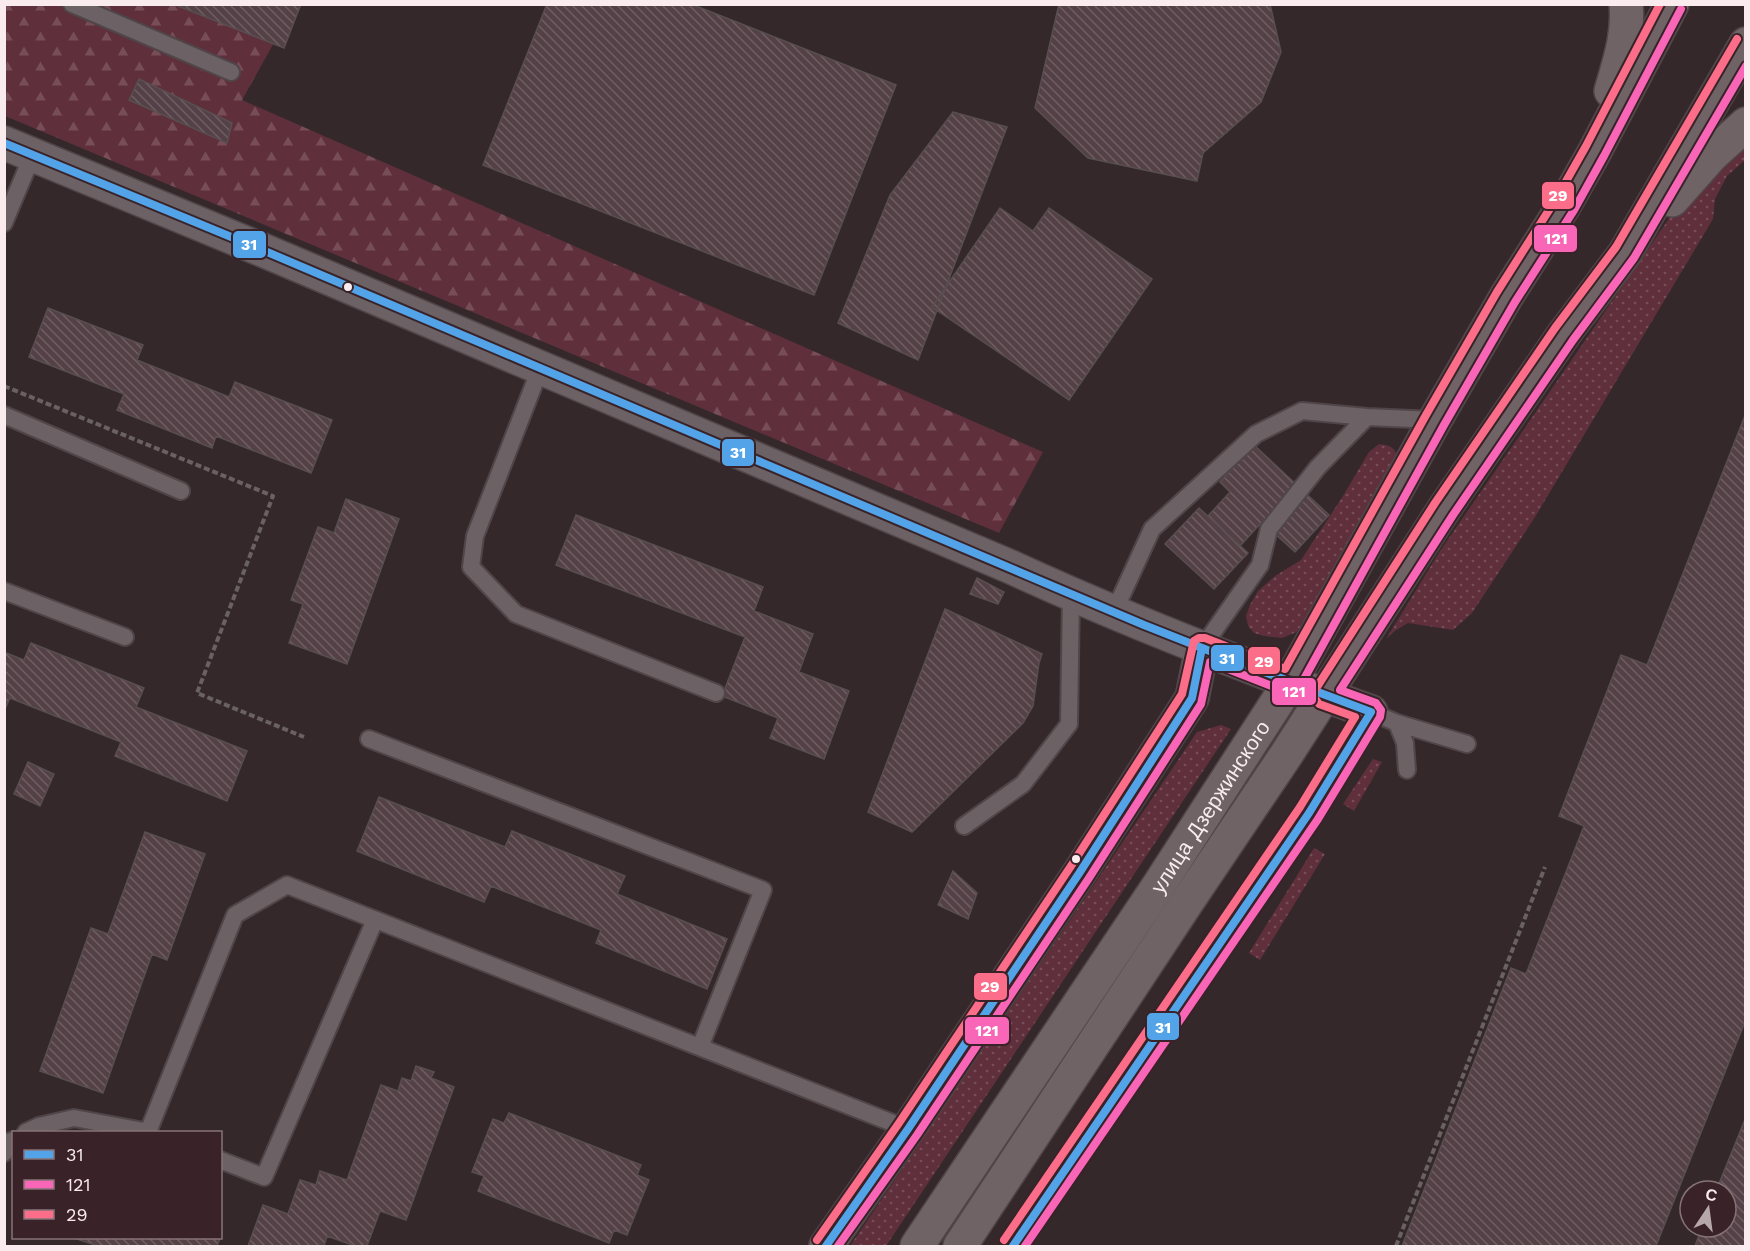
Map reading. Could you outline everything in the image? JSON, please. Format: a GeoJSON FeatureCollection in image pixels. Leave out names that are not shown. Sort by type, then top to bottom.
{"type":"FeatureCollection","features":[{"type":"Feature","properties":{"kind":"main road"},"geometry":{"type":"LineString","coordinates":[[1595,151],[1624,43],[1626,4]]}},
{"type":"Feature","properties":{"kind":"main road","name":"улица Дзержинского"},"geometry":{"type":"LineString","coordinates":[[916,1246],[1159,885],[1290,682],[1435,420],[1506,297],[1565,204],[1595,151],[1672,4]]}},
{"type":"Feature","properties":{"kind":"main road","name":"улица Дзержинского"},"geometry":{"type":"LineString","coordinates":[[960,1246],[1450,500],[1564,334],[1625,254],[1746,44]]}},
{"type":"Feature","properties":{"kind":"main road"},"geometry":{"type":"LineString","coordinates":[[1625,254],[1711,156],[1746,124]]}},
{"type":"Feature","properties":{"kind":"street"},"geometry":{"type":"LineString","coordinates":[[19,148],[1011,567],[1071,595],[1202,648],[1384,717]]}},
{"type":"Feature","properties":{"kind":"street"},"geometry":{"type":"LineString","coordinates":[[826,1246],[908,1129],[1080,872],[1192,698],[1202,648]]}},
{"type":"Feature","properties":{"kind":"lane"},"geometry":{"type":"LineString","coordinates":[[72,4],[231,72]]}},
{"type":"Feature","properties":{"kind":"lane"},"geometry":{"type":"LineString","coordinates":[[4,223],[19,148]]}},
{"type":"Feature","properties":{"kind":"lane"},"geometry":{"type":"LineString","coordinates":[[540,369],[475,536],[471,567],[516,614],[716,693]]}},
{"type":"Feature","properties":{"kind":"lane"},"geometry":{"type":"LineString","coordinates":[[1114,612],[1152,529],[1256,434],[1302,411],[1435,420]]}},
{"type":"Feature","properties":{"kind":"lane"},"geometry":{"type":"LineString","coordinates":[[4,415],[181,491]]}},
{"type":"Feature","properties":{"kind":"lane"},"geometry":{"type":"LineString","coordinates":[[1202,648],[1260,565],[1269,529],[1318,467],[1367,417]]}},
{"type":"Feature","properties":{"kind":"lane"},"geometry":{"type":"LineString","coordinates":[[4,591],[125,638]]}},
{"type":"Feature","properties":{"kind":"lane"},"geometry":{"type":"LineString","coordinates":[[964,826],[1023,784],[1070,724],[1071,595]]}},
{"type":"Feature","properties":{"kind":"lane"},"geometry":{"type":"LineString","coordinates":[[1384,717],[1467,744]]}},
{"type":"Feature","properties":{"kind":"lane"},"geometry":{"type":"LineString","coordinates":[[1384,717],[1405,743],[1407,770]]}},
{"type":"Feature","properties":{"kind":"lane"},"geometry":{"type":"LineString","coordinates":[[1013,1246],[1309,813],[1384,717]]}},
{"type":"Feature","properties":{"kind":"lane"},"geometry":{"type":"LineString","coordinates":[[369,739],[763,890],[700,1047]]}},
{"type":"Feature","properties":{"kind":"lane"},"geometry":{"type":"LineString","coordinates":[[149,1131],[235,915],[287,885],[908,1129]]}},
{"type":"Feature","properties":{"kind":"lane"},"geometry":{"type":"LineString","coordinates":[[222,1161],[264,1177],[375,920]]}},
{"type":"Feature","properties":{"kind":"lane"},"geometry":{"type":"LineString","coordinates":[[28,1131],[39,1125],[74,1118],[144,1131]]}},
{"type":"Feature","properties":{"kind":"lane"},"geometry":{"type":"LineString","coordinates":[[4,1153],[8,1142],[12,1141]]}},
{"type":"Feature","properties":{"kind":"path"},"geometry":{"type":"LineString","coordinates":[[4,386],[273,496],[197,693],[304,737]]}},
{"type":"Feature","properties":{"kind":"path"},"geometry":{"type":"LineString","coordinates":[[1396,1246],[1545,867]]}},
{"type":"Feature","properties":{"kind":"green space"},"geometry":{"type":"Polygon","coordinates":[[[4,5],[295,5],[242,100],[1043,452],[999,533],[5,116],[4,5]]]}},
{"type":"Feature","properties":{"kind":"green space"},"geometry":{"type":"Polygon","coordinates":[[[1745,137],[1745,160],[1727,176],[1715,199],[1713,219],[1535,517],[1472,613],[1453,630],[1408,623],[1386,639],[1440,551],[1688,191],[1745,137]]]}},
{"type":"Feature","properties":{"kind":"green space"},"geometry":{"type":"Polygon","coordinates":[[[1379,444],[1391,447],[1396,453],[1394,473],[1297,632],[1282,638],[1254,633],[1248,626],[1246,616],[1258,591],[1275,576],[1301,560],[1369,452],[1379,444]]]}},
{"type":"Feature","properties":{"kind":"green space"},"geometry":{"type":"Polygon","coordinates":[[[1221,725],[1231,729],[886,1246],[850,1246],[1197,732],[1221,725]]]}},
{"type":"Feature","properties":{"kind":"green space"},"geometry":{"type":"Polygon","coordinates":[[[1373,759],[1382,762],[1354,811],[1343,804],[1373,759]]]}},
{"type":"Feature","properties":{"kind":"green space"},"geometry":{"type":"Polygon","coordinates":[[[1314,848],[1325,854],[1260,960],[1249,953],[1314,848]]]}},
{"type":"Feature","properties":{"kind":"building"},"geometry":{"type":"Polygon","coordinates":[[[173,4],[301,4],[284,48],[173,4]]]}},
{"type":"Feature","properties":{"kind":"building"},"geometry":{"type":"Polygon","coordinates":[[[547,4],[691,4],[896,85],[814,295],[483,165],[547,4]]]}},
{"type":"Feature","properties":{"kind":"building"},"geometry":{"type":"Polygon","coordinates":[[[1059,4],[1270,4],[1281,52],[1261,102],[1203,153],[1197,181],[1088,158],[1035,108],[1059,4]]]}},
{"type":"Feature","properties":{"kind":"building"},"geometry":{"type":"Polygon","coordinates":[[[139,79],[232,123],[227,143],[129,100],[139,79]]]}},
{"type":"Feature","properties":{"kind":"building"},"geometry":{"type":"Polygon","coordinates":[[[953,112],[1007,127],[918,360],[838,323],[890,195],[953,112]]]}},
{"type":"Feature","properties":{"kind":"building"},"geometry":{"type":"Polygon","coordinates":[[[1000,208],[1033,231],[1049,208],[1152,279],[1069,400],[932,307],[1000,208]]]}},
{"type":"Feature","properties":{"kind":"building"},"geometry":{"type":"Polygon","coordinates":[[[48,308],[143,345],[137,360],[229,397],[235,382],[332,420],[311,473],[216,436],[212,448],[117,410],[124,394],[29,357],[48,308]]]}},
{"type":"Feature","properties":{"kind":"building"},"geometry":{"type":"Polygon","coordinates":[[[1746,413],[1746,1019],[1683,1179],[1678,1179],[1678,1191],[1656,1246],[1402,1246],[1511,968],[1526,974],[1584,826],[1559,816],[1621,655],[1647,665],[1746,413]]]}},
{"type":"Feature","properties":{"kind":"building"},"geometry":{"type":"Polygon","coordinates":[[[1254,445],[1329,515],[1295,552],[1262,522],[1240,546],[1208,516],[1230,492],[1220,482],[1254,445]]]}},
{"type":"Feature","properties":{"kind":"building"},"geometry":{"type":"Polygon","coordinates":[[[346,499],[399,519],[347,664],[289,643],[303,604],[291,600],[318,527],[334,533],[346,499]]]}},
{"type":"Feature","properties":{"kind":"building"},"geometry":{"type":"Polygon","coordinates":[[[1199,508],[1248,553],[1214,589],[1165,544],[1199,508]]]}},
{"type":"Feature","properties":{"kind":"building"},"geometry":{"type":"Polygon","coordinates":[[[576,515],[763,587],[754,611],[813,634],[799,672],[849,691],[824,759],[770,738],[778,718],[722,696],[745,637],[556,565],[576,515]]]}},
{"type":"Feature","properties":{"kind":"building"},"geometry":{"type":"Polygon","coordinates":[[[977,578],[1004,592],[998,604],[970,594],[977,578]]]}},
{"type":"Feature","properties":{"kind":"building"},"geometry":{"type":"Polygon","coordinates":[[[945,609],[1042,654],[1033,706],[1023,723],[912,832],[868,812],[945,609]]]}},
{"type":"Feature","properties":{"kind":"building"},"geometry":{"type":"Polygon","coordinates":[[[31,643],[144,688],[136,707],[247,751],[227,801],[115,756],[121,742],[10,698],[4,711],[4,652],[24,660],[31,643]]]}},
{"type":"Feature","properties":{"kind":"building"},"geometry":{"type":"Polygon","coordinates":[[[28,762],[54,774],[40,806],[14,794],[28,762]]]}},
{"type":"Feature","properties":{"kind":"building"},"geometry":{"type":"Polygon","coordinates":[[[379,797],[505,847],[512,831],[625,876],[617,894],[727,939],[707,989],[596,943],[601,930],[491,886],[484,902],[357,851],[379,797]]]}},
{"type":"Feature","properties":{"kind":"building"},"geometry":{"type":"Polygon","coordinates":[[[145,832],[205,854],[167,960],[152,954],[103,1093],[40,1071],[91,928],[108,934],[145,832]]]}},
{"type":"Feature","properties":{"kind":"building"},"geometry":{"type":"Polygon","coordinates":[[[953,871],[977,893],[968,919],[938,905],[953,871]]]}},
{"type":"Feature","properties":{"kind":"building"},"geometry":{"type":"Polygon","coordinates":[[[416,1066],[434,1072],[431,1078],[454,1087],[406,1220],[380,1211],[367,1246],[355,1246],[327,1236],[324,1246],[248,1246],[263,1205],[288,1214],[300,1180],[316,1185],[320,1171],[347,1180],[381,1085],[398,1091],[402,1078],[411,1081],[416,1066]]]}},
{"type":"Feature","properties":{"kind":"building"},"geometry":{"type":"Polygon","coordinates":[[[509,1113],[641,1165],[637,1175],[649,1180],[627,1235],[614,1230],[609,1243],[478,1191],[484,1176],[472,1172],[493,1119],[504,1123],[509,1113]]]}},
{"type":"Feature","properties":{"kind":"building"},"geometry":{"type":"Polygon","coordinates":[[[1746,1117],[1746,1246],[1695,1246],[1698,1239],[1738,1239],[1738,1179],[1721,1179],[1746,1117]]]}},
{"type":"Feature","properties":{"kind":"building"},"geometry":{"type":"Polygon","coordinates":[[[77,1239],[220,1239],[217,1246],[98,1246],[77,1239]]]}},
{"type":"Feature","properties":{"kind":"transit line","name":"29"},"geometry":{"type":"LineString","coordinates":[[817,1240],[899,1123],[1071,866],[1182,694],[1194,641],[1205,638],[1285,669],[1426,415],[1497,292],[1556,199],[1586,146],[1660,4]]}},
{"type":"Feature","properties":{"kind":"transit line","name":"121"},"geometry":{"type":"LineString","coordinates":[[838,1246],[917,1135],[1089,878],[1201,704],[1210,662],[1287,692],[1293,692],[1299,688],[1444,425],[1515,302],[1574,210],[1681,9]]}},
{"type":"Feature","properties":{"kind":"transit line","name":"29"},"geometry":{"type":"LineString","coordinates":[[1004,1240],[1300,807],[1355,717],[1319,704],[1314,697],[1315,690],[1435,503],[1555,328],[1616,247],[1737,39]]}},
{"type":"Feature","properties":{"kind":"transit line","name":"121"},"geometry":{"type":"LineString","coordinates":[[1025,1246],[1318,819],[1380,717],[1381,710],[1376,703],[1340,690],[1453,515],[1573,340],[1634,258],[1746,66]]}},
{"type":"Feature","properties":{"kind":"transit line","name":"31"},"geometry":{"type":"LineString","coordinates":[[4,143],[253,246],[1144,625],[1371,712],[1309,813],[1013,1246]]}},
{"type":"Feature","properties":{"kind":"transit line","name":"31"},"geometry":{"type":"LineString","coordinates":[[826,1246],[908,1129],[1080,872],[1192,698],[1202,648]]}}]}
